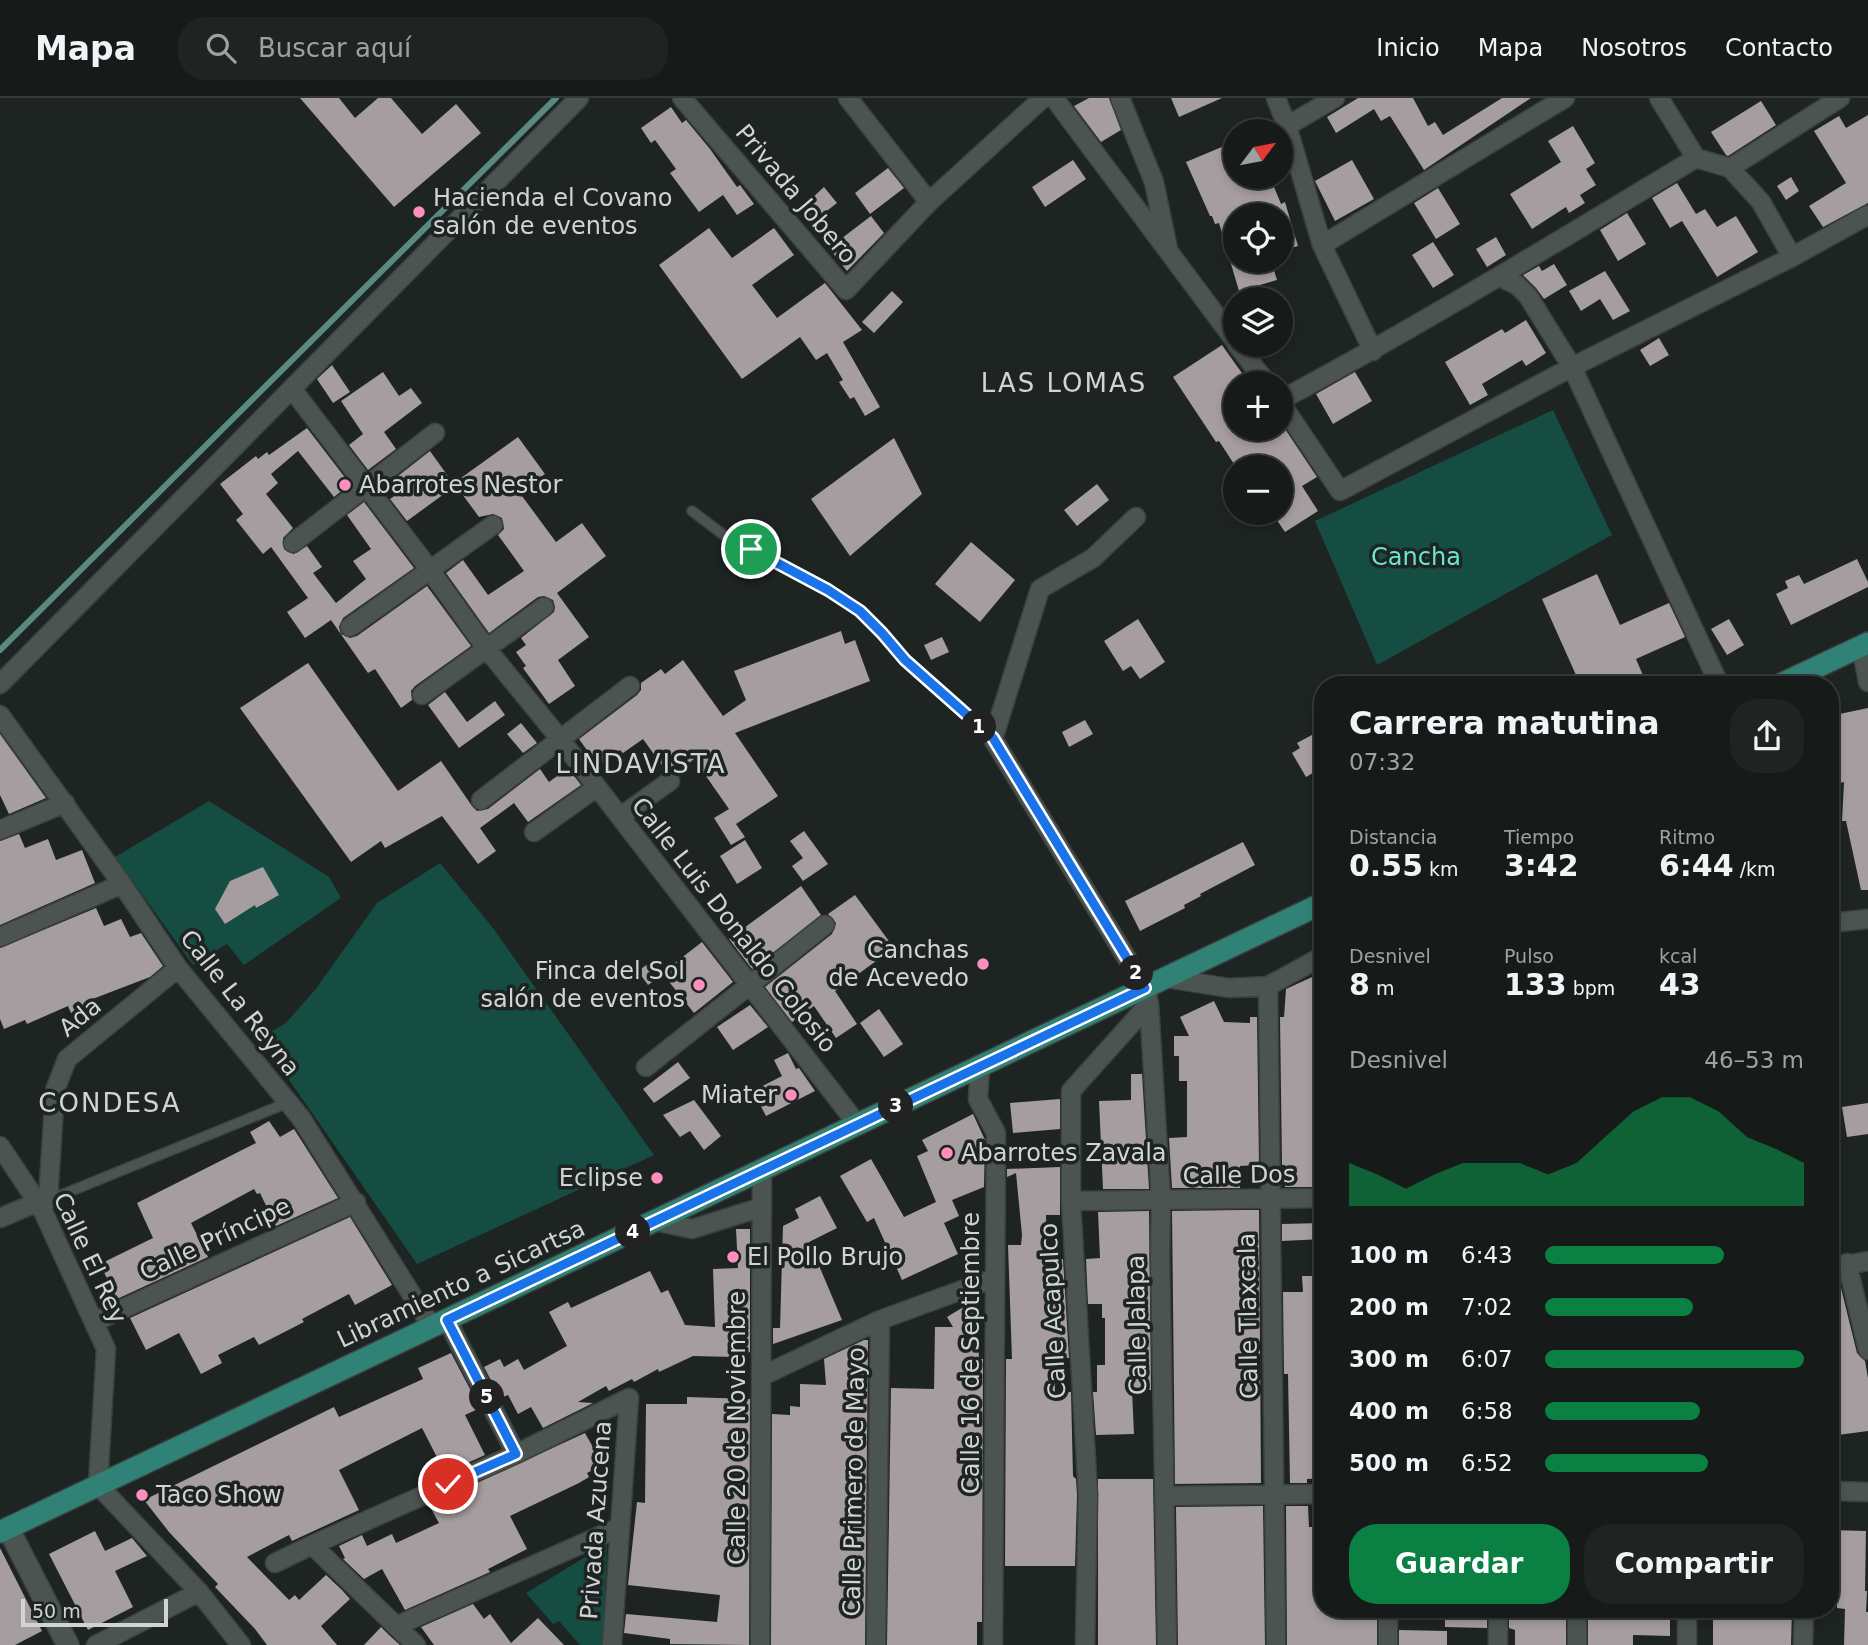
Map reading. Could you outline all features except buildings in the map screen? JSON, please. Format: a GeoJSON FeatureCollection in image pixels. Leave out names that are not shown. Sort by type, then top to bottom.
{"type":"FeatureCollection","features":[{"type":"Feature","properties":{"kind":"main road"},"geometry":{"type":"LineString","coordinates":[[1798,676],[1865,644]]}},
{"type":"Feature","properties":{"kind":"main road","name":"Libramiento a Sicartsa"},"geometry":{"type":"LineString","coordinates":[[4,1530],[980,1066],[1147,996],[1166,978],[1314,907]]}},
{"type":"Feature","properties":{"kind":"street"},"geometry":{"type":"LineString","coordinates":[[0,684],[579,98]]}},
{"type":"Feature","properties":{"kind":"street","name":"Privada Jobero"},"geometry":{"type":"LineString","coordinates":[[682,98],[846,290],[929,202]]}},
{"type":"Feature","properties":{"kind":"street"},"geometry":{"type":"LineString","coordinates":[[848,98],[929,202],[1042,98]]}},
{"type":"Feature","properties":{"kind":"street"},"geometry":{"type":"LineString","coordinates":[[1054,98],[1223,327]]}},
{"type":"Feature","properties":{"kind":"street"},"geometry":{"type":"LineString","coordinates":[[1120,98],[1154,183],[1170,256]]}},
{"type":"Feature","properties":{"kind":"street"},"geometry":{"type":"LineString","coordinates":[[1276,98],[1284,119]]}},
{"type":"Feature","properties":{"kind":"street"},"geometry":{"type":"LineString","coordinates":[[1293,122],[1335,98]]}},
{"type":"Feature","properties":{"kind":"street"},"geometry":{"type":"LineString","coordinates":[[1322,245],[1565,98]]}},
{"type":"Feature","properties":{"kind":"street"},"geometry":{"type":"LineString","coordinates":[[1659,98],[1696,158],[1730,168],[1761,202],[1792,257]]}},
{"type":"Feature","properties":{"kind":"street"},"geometry":{"type":"LineString","coordinates":[[1730,168],[1840,98]]}},
{"type":"Feature","properties":{"kind":"street"},"geometry":{"type":"LineString","coordinates":[[1293,146],[1322,245],[1373,351]]}},
{"type":"Feature","properties":{"kind":"street"},"geometry":{"type":"LineString","coordinates":[[1293,394],[1500,277],[1696,158]]}},
{"type":"Feature","properties":{"kind":"street"},"geometry":{"type":"LineString","coordinates":[[1293,419],[1340,491],[1572,367],[1792,257],[1868,215]]}},
{"type":"Feature","properties":{"kind":"street"},"geometry":{"type":"LineString","coordinates":[[1500,277],[1517,285],[1528,296],[1572,367],[1714,676]]}},
{"type":"Feature","properties":{"kind":"street"},"geometry":{"type":"LineString","coordinates":[[1246,357],[1257,371]]}},
{"type":"Feature","properties":{"kind":"street","name":"Calle Luis Donaldo Colosio"},"geometry":{"type":"LineString","coordinates":[[292,389],[486,648],[857,1124]]}},
{"type":"Feature","properties":{"kind":"street"},"geometry":{"type":"LineString","coordinates":[[293,543],[435,433]]}},
{"type":"Feature","properties":{"kind":"street"},"geometry":{"type":"LineString","coordinates":[[1136,517],[1094,558],[1040,589],[993,738],[1147,996]]}},
{"type":"Feature","properties":{"kind":"street"},"geometry":{"type":"LineString","coordinates":[[350,627],[493,525]]}},
{"type":"Feature","properties":{"kind":"street"},"geometry":{"type":"LineString","coordinates":[[422,695],[544,607]]}},
{"type":"Feature","properties":{"kind":"street"},"geometry":{"type":"LineString","coordinates":[[1865,644],[1868,682]]}},
{"type":"Feature","properties":{"kind":"street"},"geometry":{"type":"LineString","coordinates":[[481,800],[630,686]]}},
{"type":"Feature","properties":{"kind":"street","name":"Calle La Reyna"},"geometry":{"type":"LineString","coordinates":[[0,715],[122,884],[178,968],[301,1118],[440,1323],[516,1454]]}},
{"type":"Feature","properties":{"kind":"street"},"geometry":{"type":"LineString","coordinates":[[620,817],[670,781]]}},
{"type":"Feature","properties":{"kind":"street"},"geometry":{"type":"LineString","coordinates":[[534,832],[597,787]]}},
{"type":"Feature","properties":{"kind":"street"},"geometry":{"type":"LineString","coordinates":[[0,830],[65,803]]}},
{"type":"Feature","properties":{"kind":"street"},"geometry":{"type":"LineString","coordinates":[[0,937],[122,884]]}},
{"type":"Feature","properties":{"kind":"street"},"geometry":{"type":"LineString","coordinates":[[1839,922],[1868,919]]}},
{"type":"Feature","properties":{"kind":"street"},"geometry":{"type":"LineString","coordinates":[[646,1067],[825,925]]}},
{"type":"Feature","properties":{"kind":"street"},"geometry":{"type":"LineString","coordinates":[[1166,978],[1229,988],[1268,985],[1314,961]]}},
{"type":"Feature","properties":{"kind":"street","name":"Ada"},"geometry":{"type":"LineString","coordinates":[[43,1201],[55,1090],[67,1059],[178,968]]}},
{"type":"Feature","properties":{"kind":"street","name":"Calle Tlaxcala"},"geometry":{"type":"LineString","coordinates":[[1268,985],[1276,1645]]}},
{"type":"Feature","properties":{"kind":"street","name":"Calle Jalapa"},"geometry":{"type":"LineString","coordinates":[[1147,996],[1161,1200],[1167,1645]]}},
{"type":"Feature","properties":{"kind":"street","name":"Calle Acapulco"},"geometry":{"type":"LineString","coordinates":[[1085,1645],[1088,1494],[1071,1201],[1071,1091],[1147,996]]}},
{"type":"Feature","properties":{"kind":"street","name":"Calle 16 de Septiembre"},"geometry":{"type":"LineString","coordinates":[[980,1066],[978,1099],[996,1133],[993,1645]]}},
{"type":"Feature","properties":{"kind":"street","name":"Calle El Rey"},"geometry":{"type":"LineString","coordinates":[[0,1146],[43,1201],[106,1349],[98,1485]]}},
{"type":"Feature","properties":{"kind":"street","name":"Calle 20 de Noviembre"},"geometry":{"type":"LineString","coordinates":[[760,1645],[762,1170]]}},
{"type":"Feature","properties":{"kind":"street","name":"Calle Dos"},"geometry":{"type":"LineString","coordinates":[[1071,1201],[1314,1198]]}},
{"type":"Feature","properties":{"kind":"street"},"geometry":{"type":"LineString","coordinates":[[0,1218],[43,1201]]}},
{"type":"Feature","properties":{"kind":"street","name":"Calle Príncipe"},"geometry":{"type":"LineString","coordinates":[[94,1322],[356,1202]]}},
{"type":"Feature","properties":{"kind":"street"},"geometry":{"type":"LineString","coordinates":[[655,1221],[692,1229],[762,1207]]}},
{"type":"Feature","properties":{"kind":"street"},"geometry":{"type":"LineString","coordinates":[[1868,1261],[1839,1266],[1868,1350]]}},
{"type":"Feature","properties":{"kind":"street"},"geometry":{"type":"LineString","coordinates":[[762,1376],[880,1320],[995,1278]]}},
{"type":"Feature","properties":{"kind":"street","name":"Calle Primero de Mayo"},"geometry":{"type":"LineString","coordinates":[[876,1645],[880,1320]]}},
{"type":"Feature","properties":{"kind":"street","name":"Privada Azucena"},"geometry":{"type":"LineString","coordinates":[[516,1454],[629,1398],[612,1645]]}},
{"type":"Feature","properties":{"kind":"street"},"geometry":{"type":"LineString","coordinates":[[275,1563],[516,1454]]}},
{"type":"Feature","properties":{"kind":"street"},"geometry":{"type":"LineString","coordinates":[[98,1485],[199,1592],[241,1645]]}},
{"type":"Feature","properties":{"kind":"street"},"geometry":{"type":"LineString","coordinates":[[1839,1491],[1868,1492]]}},
{"type":"Feature","properties":{"kind":"street"},"geometry":{"type":"LineString","coordinates":[[1165,1496],[1314,1494]]}},
{"type":"Feature","properties":{"kind":"street"},"geometry":{"type":"LineString","coordinates":[[396,1626],[620,1527]]}},
{"type":"Feature","properties":{"kind":"street"},"geometry":{"type":"LineString","coordinates":[[4,1530],[68,1645]]}},
{"type":"Feature","properties":{"kind":"street"},"geometry":{"type":"LineString","coordinates":[[312,1545],[416,1645]]}},
{"type":"Feature","properties":{"kind":"street"},"geometry":{"type":"LineString","coordinates":[[96,1645],[199,1592]]}},
{"type":"Feature","properties":{"kind":"street"},"geometry":{"type":"LineString","coordinates":[[1388,1618],[1388,1645]]}},
{"type":"Feature","properties":{"kind":"street"},"geometry":{"type":"LineString","coordinates":[[1498,1618],[1498,1645]]}},
{"type":"Feature","properties":{"kind":"street"},"geometry":{"type":"LineString","coordinates":[[1577,1618],[1577,1645]]}},
{"type":"Feature","properties":{"kind":"street"},"geometry":{"type":"LineString","coordinates":[[1687,1618],[1687,1645]]}},
{"type":"Feature","properties":{"kind":"street"},"geometry":{"type":"LineString","coordinates":[[1803,1645],[1804,1618]]}},
{"type":"Feature","properties":{"kind":"lane"},"geometry":{"type":"LineString","coordinates":[[692,511],[726,536],[828,590],[860,611],[905,660],[993,738]]}},
{"type":"Feature","properties":{"kind":"lane"},"geometry":{"type":"LineString","coordinates":[[43,1201],[287,1103]]}},
{"type":"Feature","properties":{"kind":"green space","name":"Cancha"},"geometry":{"type":"Polygon","coordinates":[[[1553,410],[1612,535],[1377,665],[1315,521],[1553,410]]]}},
{"type":"Feature","properties":{"kind":"green space"},"geometry":{"type":"Polygon","coordinates":[[[209,801],[329,877],[341,898],[244,965],[227,944],[193,965],[115,857],[209,801]]]}},
{"type":"Feature","properties":{"kind":"green space"},"geometry":{"type":"Polygon","coordinates":[[[440,863],[493,928],[654,1155],[417,1264],[260,1038],[286,1023],[315,990],[377,903],[440,863]]]}},
{"type":"Feature","properties":{"kind":"green space"},"geometry":{"type":"Polygon","coordinates":[[[607,1544],[603,1645],[580,1645],[559,1621],[553,1624],[526,1593],[607,1544]]]}},
{"type":"Feature","properties":{"kind":"waterway"},"geometry":{"type":"LineString","coordinates":[[0,650],[556,98]]}},
{"type":"Feature","properties":{"kind":"place","name":"Hacienda el Covano salón de eventos"},"geometry":{"type":"Point","coordinates":[419,212]}},
{"type":"Feature","properties":{"kind":"place","name":"Abarrotes Nestor"},"geometry":{"type":"Point","coordinates":[345,485]}},
{"type":"Feature","properties":{"kind":"place","name":"Canchas de Acevedo"},"geometry":{"type":"Point","coordinates":[983,964]}},
{"type":"Feature","properties":{"kind":"place","name":"Finca del Sol salón de eventos"},"geometry":{"type":"Point","coordinates":[699,985]}},
{"type":"Feature","properties":{"kind":"place","name":"Miater"},"geometry":{"type":"Point","coordinates":[791,1095]}},
{"type":"Feature","properties":{"kind":"place","name":"Abarrotes Zavala"},"geometry":{"type":"Point","coordinates":[947,1153]}},
{"type":"Feature","properties":{"kind":"place","name":"Eclipse"},"geometry":{"type":"Point","coordinates":[657,1178]}},
{"type":"Feature","properties":{"kind":"place","name":"El Pollo Brujo"},"geometry":{"type":"Point","coordinates":[733,1257]}},
{"type":"Feature","properties":{"kind":"place","name":"Taco Show"},"geometry":{"type":"Point","coordinates":[142,1495]}},
{"type":"Feature","properties":{"kind":"district","name":"LAS LOMAS"},"geometry":{"type":"Point","coordinates":[1064,383]}},
{"type":"Feature","properties":{"kind":"district","name":"LINDAVISTA"},"geometry":{"type":"Point","coordinates":[641,764]}},
{"type":"Feature","properties":{"kind":"district","name":"CONDESA"},"geometry":{"type":"Point","coordinates":[110,1103]}},
{"type":"Feature","properties":{"kind":"route"},"geometry":{"type":"LineString","coordinates":[[448,1484],[516,1454],[447,1320],[1145,988],[993,738],[905,660],[860,611],[790,568],[751,549]]}}]}
